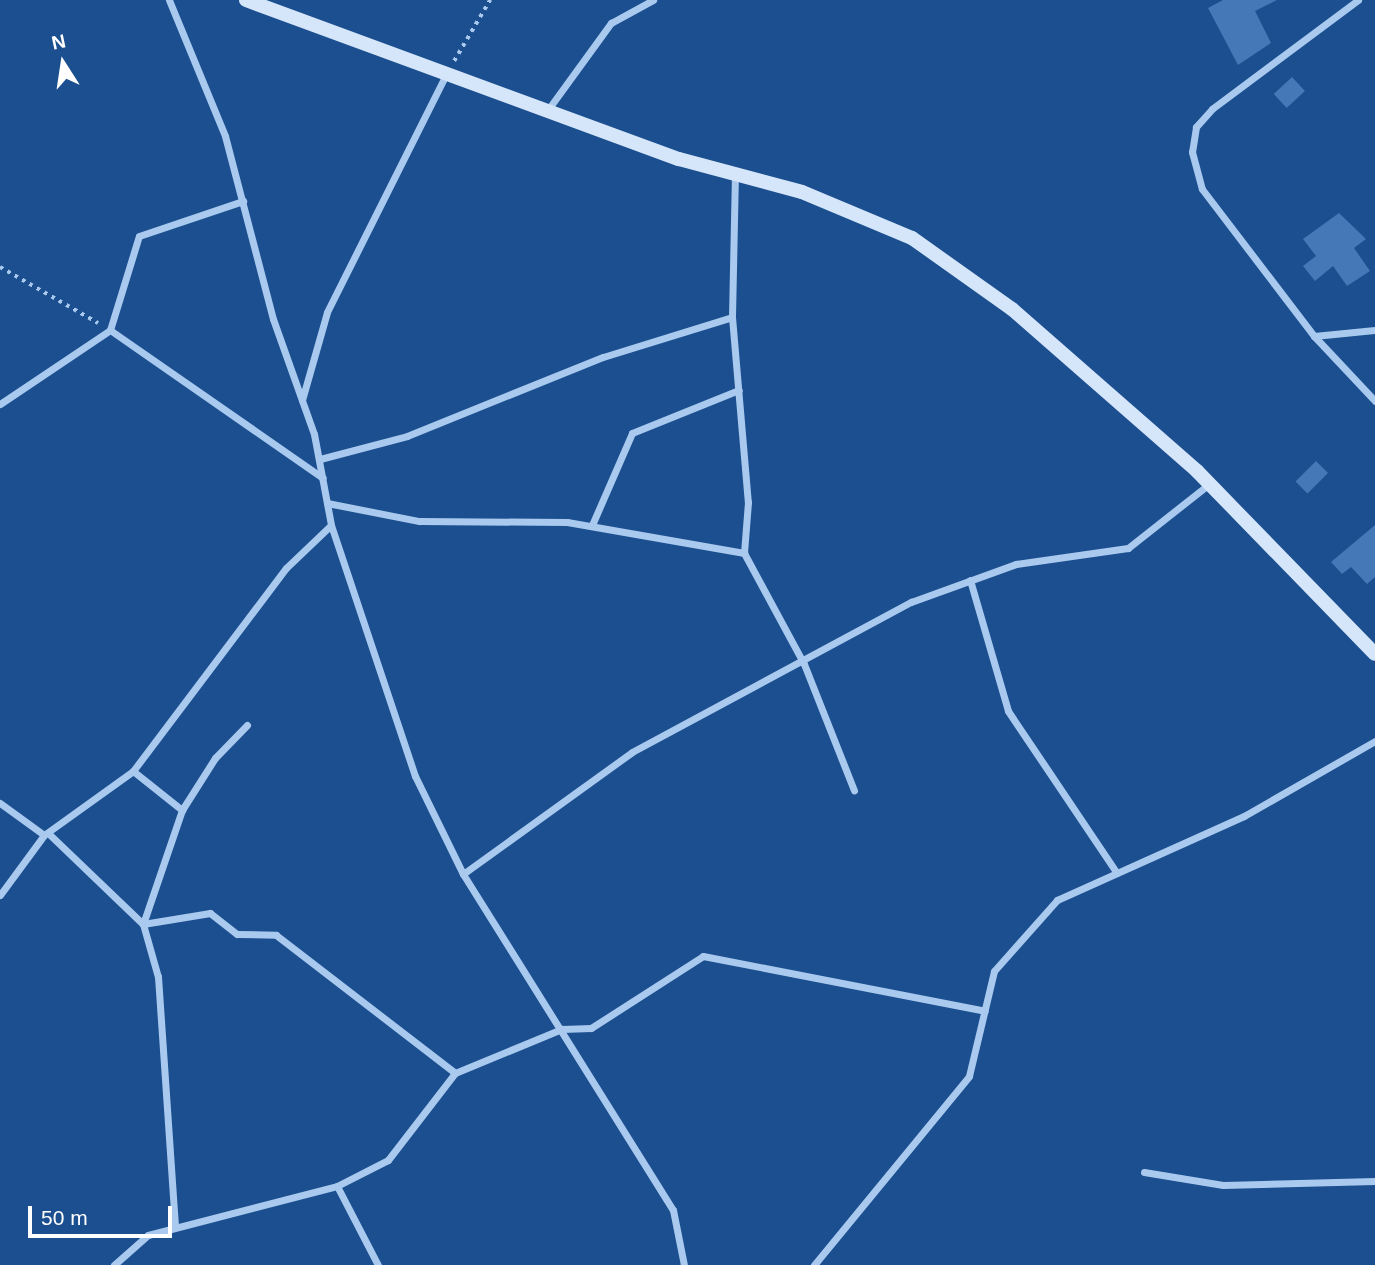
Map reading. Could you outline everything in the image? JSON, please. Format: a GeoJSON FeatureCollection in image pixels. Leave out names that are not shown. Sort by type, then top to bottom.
{"type":"FeatureCollection","features":[{"type":"Feature","properties":{"kind":"main road"},"geometry":{"type":"LineString","coordinates":[[246,0],[445,76],[856,212],[949,261],[1209,484],[1375,654]]}},
{"type":"Feature","properties":{"kind":"street"},"geometry":{"type":"LineString","coordinates":[[169,0],[225,136],[320,458],[331,525],[415,776],[463,874],[673,1210],[684,1265]]}},
{"type":"Feature","properties":{"kind":"street"},"geometry":{"type":"LineString","coordinates":[[547,111],[611,23],[653,0]]}},
{"type":"Feature","properties":{"kind":"street"},"geometry":{"type":"LineString","coordinates":[[1359,0],[1212,109],[1196,127],[1192,152],[1202,189],[1314,336],[1375,401]]}},
{"type":"Feature","properties":{"kind":"street"},"geometry":{"type":"LineString","coordinates":[[302,400],[327,312],[445,76]]}},
{"type":"Feature","properties":{"kind":"street"},"geometry":{"type":"LineString","coordinates":[[735,173],[732,317],[748,502],[744,553],[804,664],[854,790]]}},
{"type":"Feature","properties":{"kind":"street"},"geometry":{"type":"LineString","coordinates":[[0,404],[110,330],[139,236],[243,201]]}},
{"type":"Feature","properties":{"kind":"street"},"geometry":{"type":"LineString","coordinates":[[320,458],[407,436],[603,357],[732,317]]}},
{"type":"Feature","properties":{"kind":"street"},"geometry":{"type":"LineString","coordinates":[[110,330],[323,478]]}},
{"type":"Feature","properties":{"kind":"street"},"geometry":{"type":"LineString","coordinates":[[1314,336],[1375,330]]}},
{"type":"Feature","properties":{"kind":"street"},"geometry":{"type":"LineString","coordinates":[[592,525],[632,433],[739,390]]}},
{"type":"Feature","properties":{"kind":"street"},"geometry":{"type":"LineString","coordinates":[[463,874],[632,752],[804,664],[911,602],[1031,561],[1128,548],[1209,484]]}},
{"type":"Feature","properties":{"kind":"street"},"geometry":{"type":"LineString","coordinates":[[327,503],[404,520],[592,525],[744,553]]}},
{"type":"Feature","properties":{"kind":"street"},"geometry":{"type":"LineString","coordinates":[[0,895],[46,834],[133,771],[286,568],[331,525]]}},
{"type":"Feature","properties":{"kind":"street"},"geometry":{"type":"LineString","coordinates":[[970,580],[1012,720],[1117,873]]}},
{"type":"Feature","properties":{"kind":"street"},"geometry":{"type":"LineString","coordinates":[[143,924],[183,810],[215,758],[247,725]]}},
{"type":"Feature","properties":{"kind":"street"},"geometry":{"type":"LineString","coordinates":[[814,1265],[969,1076],[994,971],[1057,900],[1244,816],[1375,741]]}},
{"type":"Feature","properties":{"kind":"street"},"geometry":{"type":"LineString","coordinates":[[133,771],[183,810]]}},
{"type":"Feature","properties":{"kind":"street"},"geometry":{"type":"LineString","coordinates":[[0,803],[46,834],[143,924],[158,977],[175,1226]]}},
{"type":"Feature","properties":{"kind":"street"},"geometry":{"type":"LineString","coordinates":[[143,924],[211,913],[237,934],[276,935],[455,1073]]}},
{"type":"Feature","properties":{"kind":"street"},"geometry":{"type":"LineString","coordinates":[[114,1265],[148,1236],[175,1226],[337,1186],[388,1160],[455,1073],[562,1029],[591,1028],[703,957],[985,1011]]}},
{"type":"Feature","properties":{"kind":"street"},"geometry":{"type":"LineString","coordinates":[[1144,1172],[1223,1185],[1375,1181]]}},
{"type":"Feature","properties":{"kind":"street"},"geometry":{"type":"LineString","coordinates":[[337,1186],[378,1265]]}},
{"type":"Feature","properties":{"kind":"path"},"geometry":{"type":"LineString","coordinates":[[445,76],[490,1]]}},
{"type":"Feature","properties":{"kind":"path"},"geometry":{"type":"LineString","coordinates":[[0,267],[110,330]]}},
{"type":"Feature","properties":{"kind":"building"},"geometry":{"type":"Polygon","coordinates":[[[1223,0],[1277,0],[1255,11],[1271,43],[1238,65],[1208,8],[1223,0]]]}},
{"type":"Feature","properties":{"kind":"building"},"geometry":{"type":"Polygon","coordinates":[[[1292,77],[1305,91],[1287,108],[1274,94],[1292,77]]]}},
{"type":"Feature","properties":{"kind":"building"},"geometry":{"type":"Polygon","coordinates":[[[1339,213],[1366,239],[1354,248],[1370,271],[1347,286],[1333,266],[1315,281],[1303,266],[1316,256],[1303,239],[1339,213]]]}},
{"type":"Feature","properties":{"kind":"building"},"geometry":{"type":"Polygon","coordinates":[[[1316,461],[1328,473],[1308,494],[1295,482],[1316,461]]]}},
{"type":"Feature","properties":{"kind":"building"},"geometry":{"type":"Polygon","coordinates":[[[1375,525],[1375,577],[1367,584],[1351,567],[1342,574],[1331,562],[1375,525]]]}}]}
